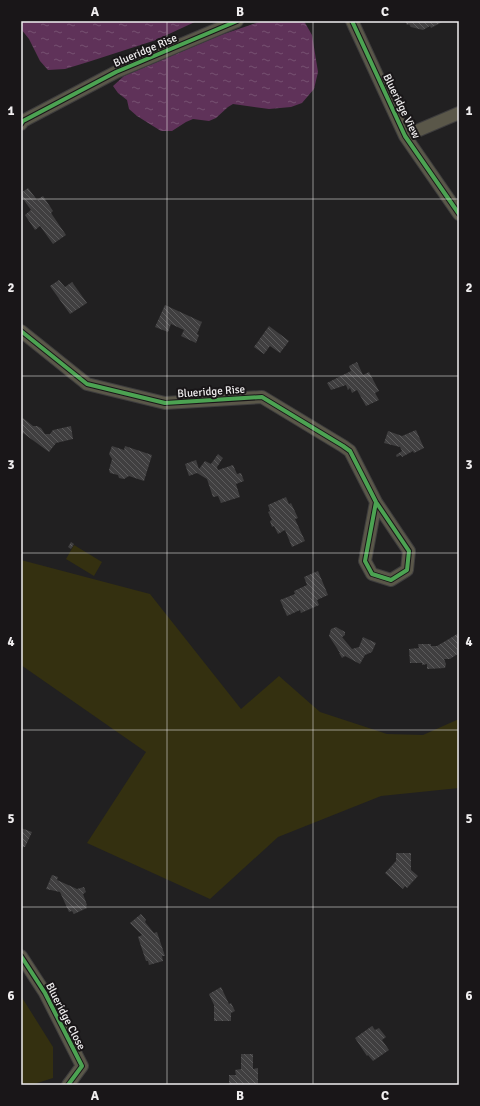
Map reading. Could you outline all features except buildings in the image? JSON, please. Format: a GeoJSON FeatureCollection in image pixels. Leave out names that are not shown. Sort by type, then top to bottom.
{"type":"FeatureCollection","features":[{"type":"Feature","properties":{"kind":"street","name":"Blueridge Rise"},"geometry":{"type":"LineString","coordinates":[[21,124],[23,120],[116,72],[237,21]]}},
{"type":"Feature","properties":{"kind":"street","name":"Blueridge View"},"geometry":{"type":"LineString","coordinates":[[352,21],[405,136],[459,214]]}},
{"type":"Feature","properties":{"kind":"street"},"geometry":{"type":"LineString","coordinates":[[405,136],[459,113]]}},
{"type":"Feature","properties":{"kind":"street","name":"Blueridge Rise"},"geometry":{"type":"LineString","coordinates":[[21,331],[89,385],[165,403],[262,397],[350,450],[376,502],[409,551],[407,570],[391,580],[372,574],[365,561],[376,502]]}},
{"type":"Feature","properties":{"kind":"street","name":"Blueridge Close"},"geometry":{"type":"LineString","coordinates":[[21,956],[46,993],[82,1066],[68,1085]]}},
{"type":"Feature","properties":{"kind":"shaded area"},"geometry":{"type":"Polygon","coordinates":[[[74,545],[102,562],[94,576],[66,559],[74,545]]]}},
{"type":"Feature","properties":{"kind":"shaded area"},"geometry":{"type":"Polygon","coordinates":[[[21,560],[150,594],[241,709],[279,676],[320,712],[387,734],[423,735],[459,719],[459,788],[381,796],[278,837],[210,899],[87,843],[146,752],[21,665],[21,560]]]}},
{"type":"Feature","properties":{"kind":"shaded area"},"geometry":{"type":"Polygon","coordinates":[[[21,996],[53,1047],[53,1078],[31,1085],[21,1085],[21,996]]]}},
{"type":"Feature","properties":{"kind":"water"},"geometry":{"type":"Polygon","coordinates":[[[21,21],[197,21],[156,40],[65,69],[48,70],[40,61],[29,39],[21,29],[21,21]]]}},
{"type":"Feature","properties":{"kind":"water"},"geometry":{"type":"Polygon","coordinates":[[[262,21],[304,21],[312,35],[318,72],[314,89],[302,103],[291,107],[269,109],[233,104],[216,118],[209,121],[193,119],[172,131],[161,131],[137,116],[129,109],[127,100],[118,93],[113,86],[124,76],[221,35],[262,21]]]}},
{"type":"Feature","properties":{"kind":"cycle path"},"geometry":{"type":"LineString","coordinates":[[21,124],[23,121],[116,72],[237,21]]}},
{"type":"Feature","properties":{"kind":"cycle path"},"geometry":{"type":"LineString","coordinates":[[352,21],[405,136],[459,214]]}},
{"type":"Feature","properties":{"kind":"cycle path"},"geometry":{"type":"LineString","coordinates":[[21,331],[87,384],[165,403],[262,397],[343,446],[350,451],[376,502],[409,551],[407,570],[391,580],[372,574],[365,561],[376,502]]}},
{"type":"Feature","properties":{"kind":"cycle path"},"geometry":{"type":"LineString","coordinates":[[21,956],[45,993],[82,1066],[68,1085]]}}]}
